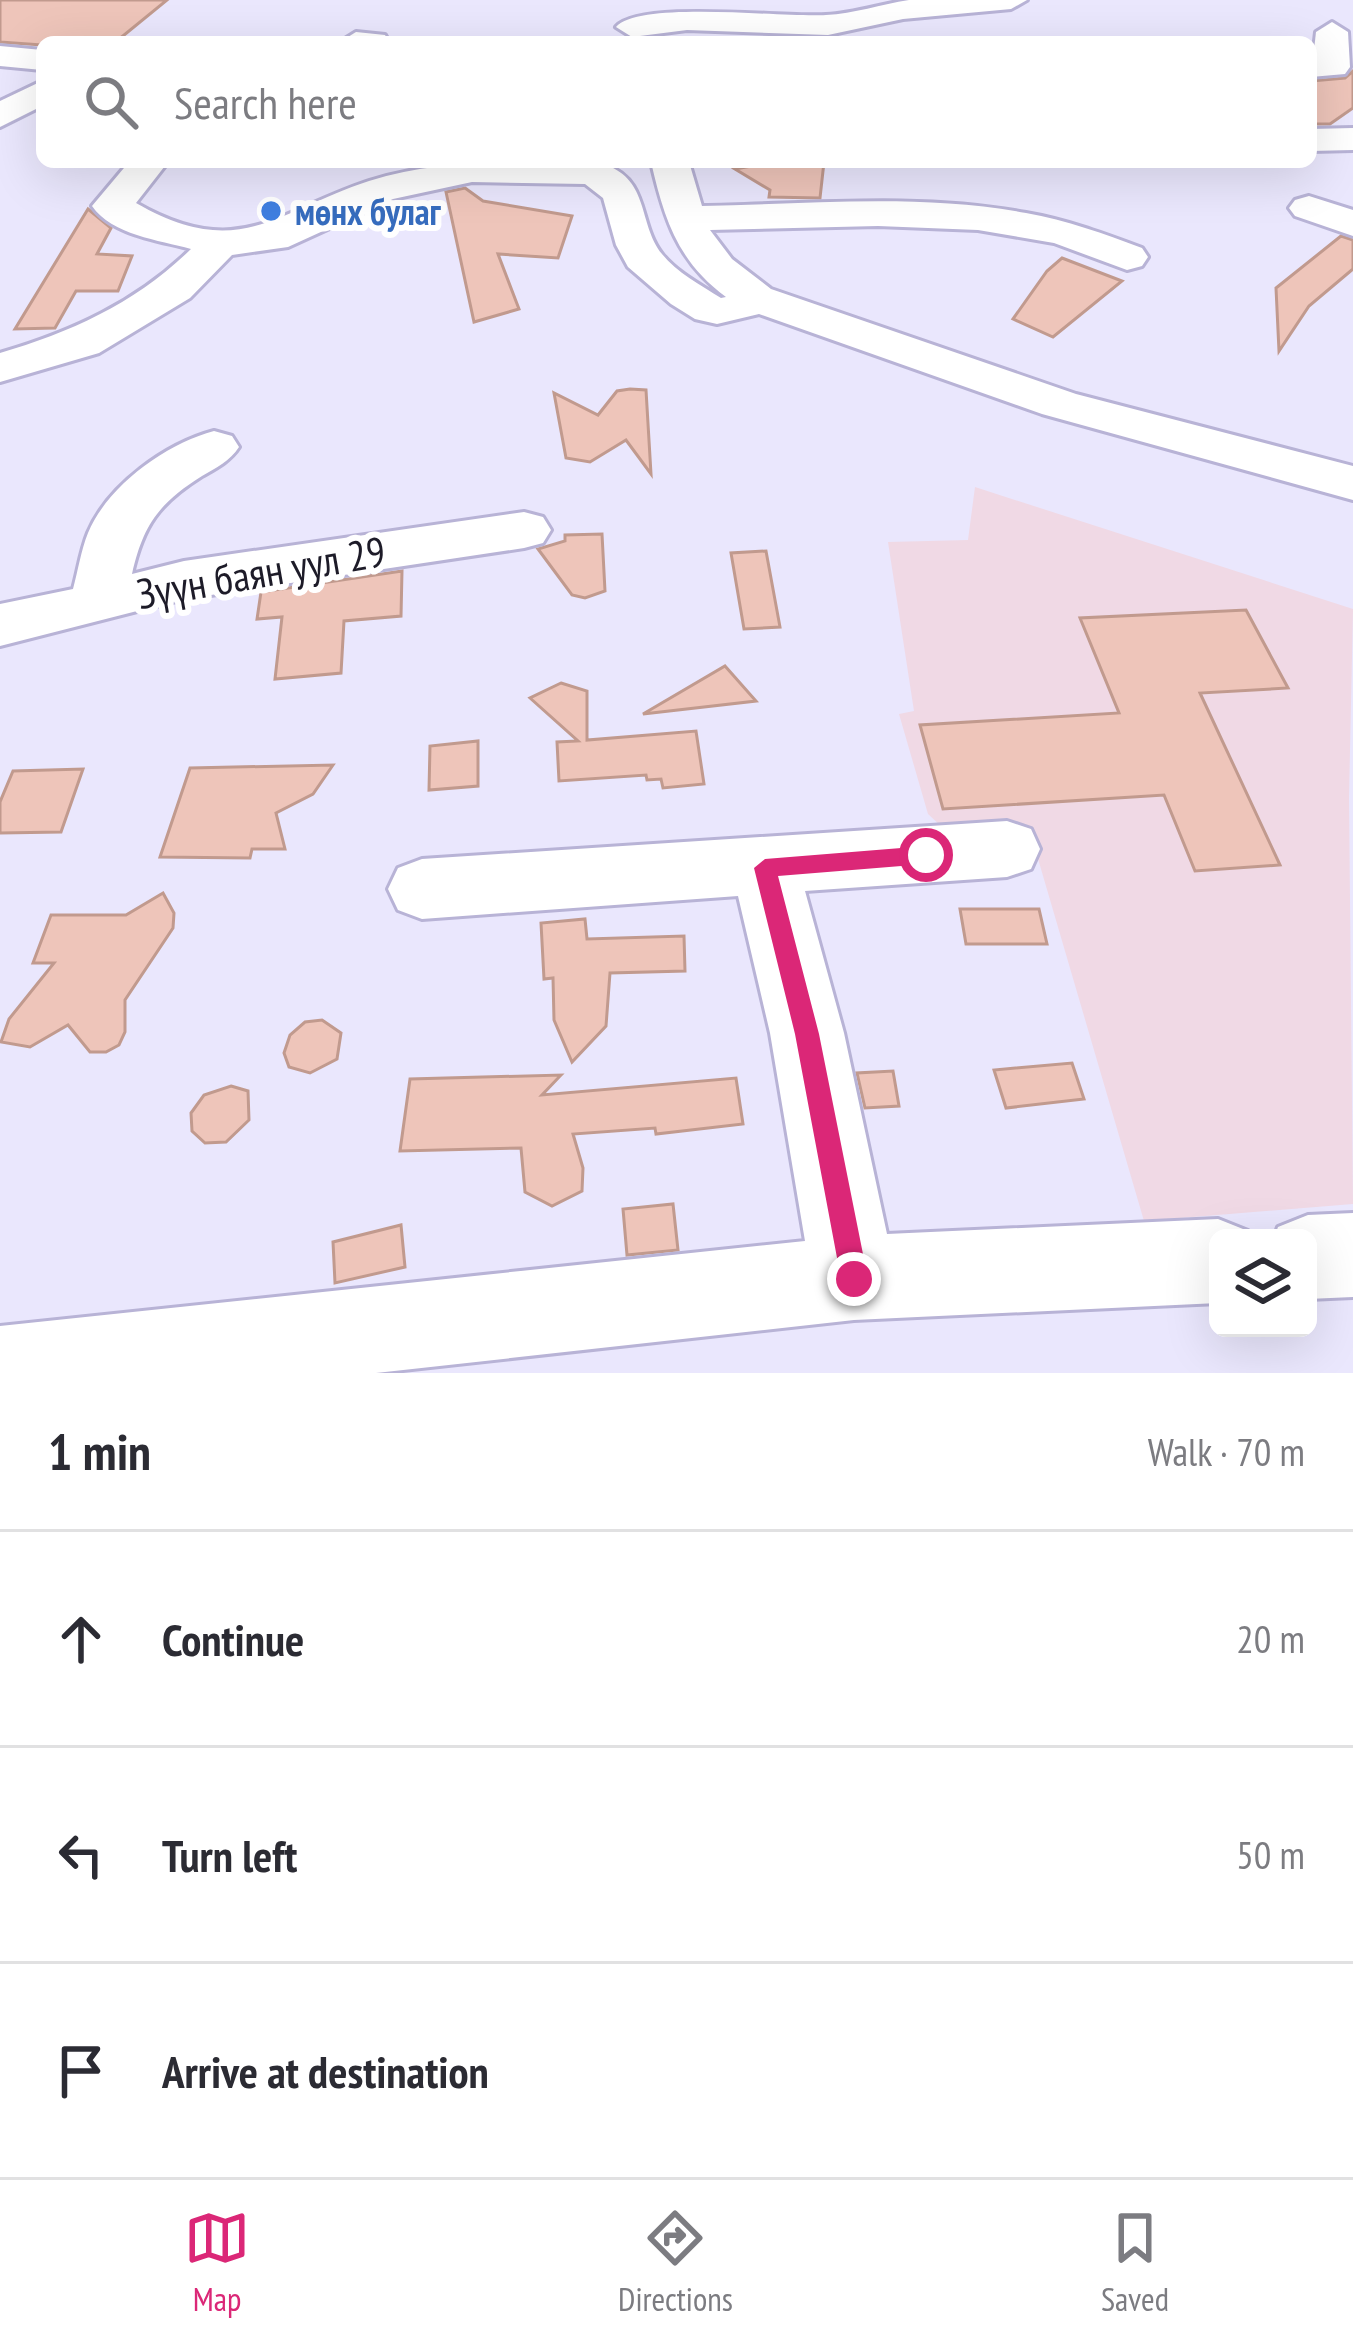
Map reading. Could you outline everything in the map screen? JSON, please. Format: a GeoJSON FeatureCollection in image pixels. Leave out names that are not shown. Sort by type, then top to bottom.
{"type":"FeatureCollection","features":[{"type":"Feature","properties":{"kind":"street"},"geometry":{"type":"LineString","coordinates":[[815,0],[850,20]]}},
{"type":"Feature","properties":{"kind":"street"},"geometry":{"type":"LineString","coordinates":[[631,23],[828,25],[1011,0]]}},
{"type":"Feature","properties":{"kind":"street"},"geometry":{"type":"LineString","coordinates":[[1317,67],[1333,67],[1332,32]]}},
{"type":"Feature","properties":{"kind":"street"},"geometry":{"type":"LineString","coordinates":[[0,56],[36,59]]}},
{"type":"Feature","properties":{"kind":"street"},"geometry":{"type":"LineString","coordinates":[[0,116],[36,95]]}},
{"type":"Feature","properties":{"kind":"street"},"geometry":{"type":"LineString","coordinates":[[0,128],[36,132]]}},
{"type":"Feature","properties":{"kind":"street"},"geometry":{"type":"LineString","coordinates":[[1317,140],[1353,139]]}},
{"type":"Feature","properties":{"kind":"street"},"geometry":{"type":"LineString","coordinates":[[144,168],[112,206],[138,220],[219,244],[273,238],[381,190],[472,171]]}},
{"type":"Feature","properties":{"kind":"street"},"geometry":{"type":"LineString","coordinates":[[445,168],[592,173],[608,179],[619,188],[644,260],[712,310],[738,308],[756,298]]}},
{"type":"Feature","properties":{"kind":"street"},"geometry":{"type":"LineString","coordinates":[[672,168],[692,243],[703,259],[756,298],[1058,404],[1353,483]]}},
{"type":"Feature","properties":{"kind":"street"},"geometry":{"type":"LineString","coordinates":[[1309,208],[1353,224]]}},
{"type":"Feature","properties":{"kind":"street"},"geometry":{"type":"LineString","coordinates":[[685,219],[864,217],[1013,224],[1065,234],[1127,257]]}},
{"type":"Feature","properties":{"kind":"street"},"geometry":{"type":"LineString","coordinates":[[0,368],[83,344],[175,290],[219,244]]}},
{"type":"Feature","properties":{"kind":"street"},"geometry":{"type":"LineString","coordinates":[[98,600],[115,532],[154,483],[214,447]]}},
{"type":"Feature","properties":{"kind":"street","name":"Зүүн баян уул 29"},"geometry":{"type":"LineString","coordinates":[[0,625],[184,580],[524,530]]}},
{"type":"Feature","properties":{"kind":"street"},"geometry":{"type":"LineString","coordinates":[[422,889],[1007,848]]}},
{"type":"Feature","properties":{"kind":"street"},"geometry":{"type":"LineString","coordinates":[[765,868],[807,1034],[854,1279]]}},
{"type":"Feature","properties":{"kind":"street"},"geometry":{"type":"LineString","coordinates":[[1317,1257],[1353,1255]]}},
{"type":"Feature","properties":{"kind":"street"},"geometry":{"type":"LineString","coordinates":[[0,1370],[854,1279],[1209,1262]]}},
{"type":"Feature","properties":{"kind":"shaded area"},"geometry":{"type":"Polygon","coordinates":[[[975,487],[1353,609],[1349,798],[1353,1204],[1144,1221],[1029,828],[942,827],[928,814],[899,714],[914,711],[888,542],[968,540],[975,487]]]}},
{"type":"Feature","properties":{"kind":"building"},"geometry":{"type":"Polygon","coordinates":[[[0,0],[167,0],[123,36],[36,36],[36,45],[0,42],[0,0]]]}},
{"type":"Feature","properties":{"kind":"building"},"geometry":{"type":"Polygon","coordinates":[[[1353,71],[1353,108],[1330,124],[1317,124],[1317,80],[1345,78],[1353,71]]]}},
{"type":"Feature","properties":{"kind":"building"},"geometry":{"type":"Polygon","coordinates":[[[823,168],[820,198],[769,197],[770,190],[735,169],[823,168]]]}},
{"type":"Feature","properties":{"kind":"building"},"geometry":{"type":"Polygon","coordinates":[[[465,188],[483,201],[572,216],[558,258],[498,254],[519,309],[474,322],[446,192],[465,188]]]}},
{"type":"Feature","properties":{"kind":"building"},"geometry":{"type":"Polygon","coordinates":[[[88,209],[111,228],[97,254],[132,256],[118,291],[76,291],[55,328],[15,329],[88,209]]]}},
{"type":"Feature","properties":{"kind":"building"},"geometry":{"type":"Polygon","coordinates":[[[1341,236],[1353,240],[1353,269],[1309,306],[1279,351],[1276,288],[1341,236]]]}},
{"type":"Feature","properties":{"kind":"building"},"geometry":{"type":"Polygon","coordinates":[[[1062,258],[1122,281],[1053,337],[1013,319],[1062,258]]]}},
{"type":"Feature","properties":{"kind":"building"},"geometry":{"type":"Polygon","coordinates":[[[646,390],[651,474],[626,440],[590,462],[566,458],[554,393],[598,415],[617,391],[646,390]]]}},
{"type":"Feature","properties":{"kind":"building"},"geometry":{"type":"Polygon","coordinates":[[[602,534],[605,591],[585,598],[572,595],[538,549],[565,541],[565,535],[602,534]]]}},
{"type":"Feature","properties":{"kind":"building"},"geometry":{"type":"Polygon","coordinates":[[[766,551],[780,627],[744,629],[731,553],[766,551]]]}},
{"type":"Feature","properties":{"kind":"building"},"geometry":{"type":"Polygon","coordinates":[[[402,571],[401,616],[344,621],[341,673],[275,679],[282,617],[257,619],[261,592],[402,571]]]}},
{"type":"Feature","properties":{"kind":"building"},"geometry":{"type":"Polygon","coordinates":[[[1246,610],[1288,688],[1200,693],[1280,865],[1195,871],[1164,795],[943,809],[920,725],[1119,713],[1080,618],[1246,610]]]}},
{"type":"Feature","properties":{"kind":"building"},"geometry":{"type":"Polygon","coordinates":[[[725,666],[756,701],[643,714],[725,666]]]}},
{"type":"Feature","properties":{"kind":"building"},"geometry":{"type":"Polygon","coordinates":[[[561,683],[587,691],[587,740],[696,731],[704,784],[663,788],[661,779],[647,780],[646,775],[559,781],[557,742],[578,741],[530,698],[561,683]]]}},
{"type":"Feature","properties":{"kind":"building"},"geometry":{"type":"Polygon","coordinates":[[[478,741],[478,786],[429,790],[430,746],[478,741]]]}},
{"type":"Feature","properties":{"kind":"building"},"geometry":{"type":"Polygon","coordinates":[[[333,765],[313,794],[276,813],[285,849],[252,849],[250,858],[160,857],[190,768],[333,765]]]}},
{"type":"Feature","properties":{"kind":"building"},"geometry":{"type":"Polygon","coordinates":[[[83,769],[61,832],[0,833],[0,802],[13,771],[83,769]]]}},
{"type":"Feature","properties":{"kind":"building"},"geometry":{"type":"Polygon","coordinates":[[[163,893],[174,913],[173,928],[125,1000],[125,1032],[119,1045],[106,1052],[90,1052],[68,1025],[30,1047],[1,1042],[9,1019],[54,963],[33,963],[51,915],[126,915],[163,893]]]}},
{"type":"Feature","properties":{"kind":"building"},"geometry":{"type":"Polygon","coordinates":[[[960,909],[1039,909],[1047,944],[966,944],[960,909]]]}},
{"type":"Feature","properties":{"kind":"building"},"geometry":{"type":"Polygon","coordinates":[[[585,919],[587,939],[684,936],[685,971],[610,973],[606,1026],[572,1062],[554,1020],[553,978],[544,979],[541,923],[585,919]]]}},
{"type":"Feature","properties":{"kind":"building"},"geometry":{"type":"Polygon","coordinates":[[[322,1020],[341,1033],[337,1059],[310,1073],[289,1067],[284,1053],[290,1035],[305,1022],[322,1020]]]}},
{"type":"Feature","properties":{"kind":"building"},"geometry":{"type":"Polygon","coordinates":[[[1072,1063],[1084,1099],[1006,1108],[994,1070],[1072,1063]]]}},
{"type":"Feature","properties":{"kind":"building"},"geometry":{"type":"Polygon","coordinates":[[[893,1071],[899,1106],[865,1108],[857,1073],[893,1071]]]}},
{"type":"Feature","properties":{"kind":"building"},"geometry":{"type":"Polygon","coordinates":[[[561,1075],[542,1095],[736,1078],[743,1124],[656,1134],[655,1128],[573,1134],[583,1168],[582,1191],[552,1206],[525,1192],[521,1148],[400,1151],[410,1079],[561,1075]]]}},
{"type":"Feature","properties":{"kind":"building"},"geometry":{"type":"Polygon","coordinates":[[[231,1086],[248,1091],[249,1120],[226,1142],[205,1143],[192,1131],[191,1113],[204,1095],[231,1086]]]}},
{"type":"Feature","properties":{"kind":"building"},"geometry":{"type":"Polygon","coordinates":[[[673,1204],[678,1250],[627,1255],[623,1209],[673,1204]]]}},
{"type":"Feature","properties":{"kind":"building"},"geometry":{"type":"Polygon","coordinates":[[[401,1225],[405,1267],[335,1283],[333,1242],[401,1225]]]}},
{"type":"Feature","properties":{"kind":"place","name":"мөнх булаг"},"geometry":{"type":"Point","coordinates":[271,211]}},
{"type":"Feature","properties":{"kind":"route"},"geometry":{"type":"LineString","coordinates":[[854,1279],[807,1034],[765,868],[926,855]]}}]}
